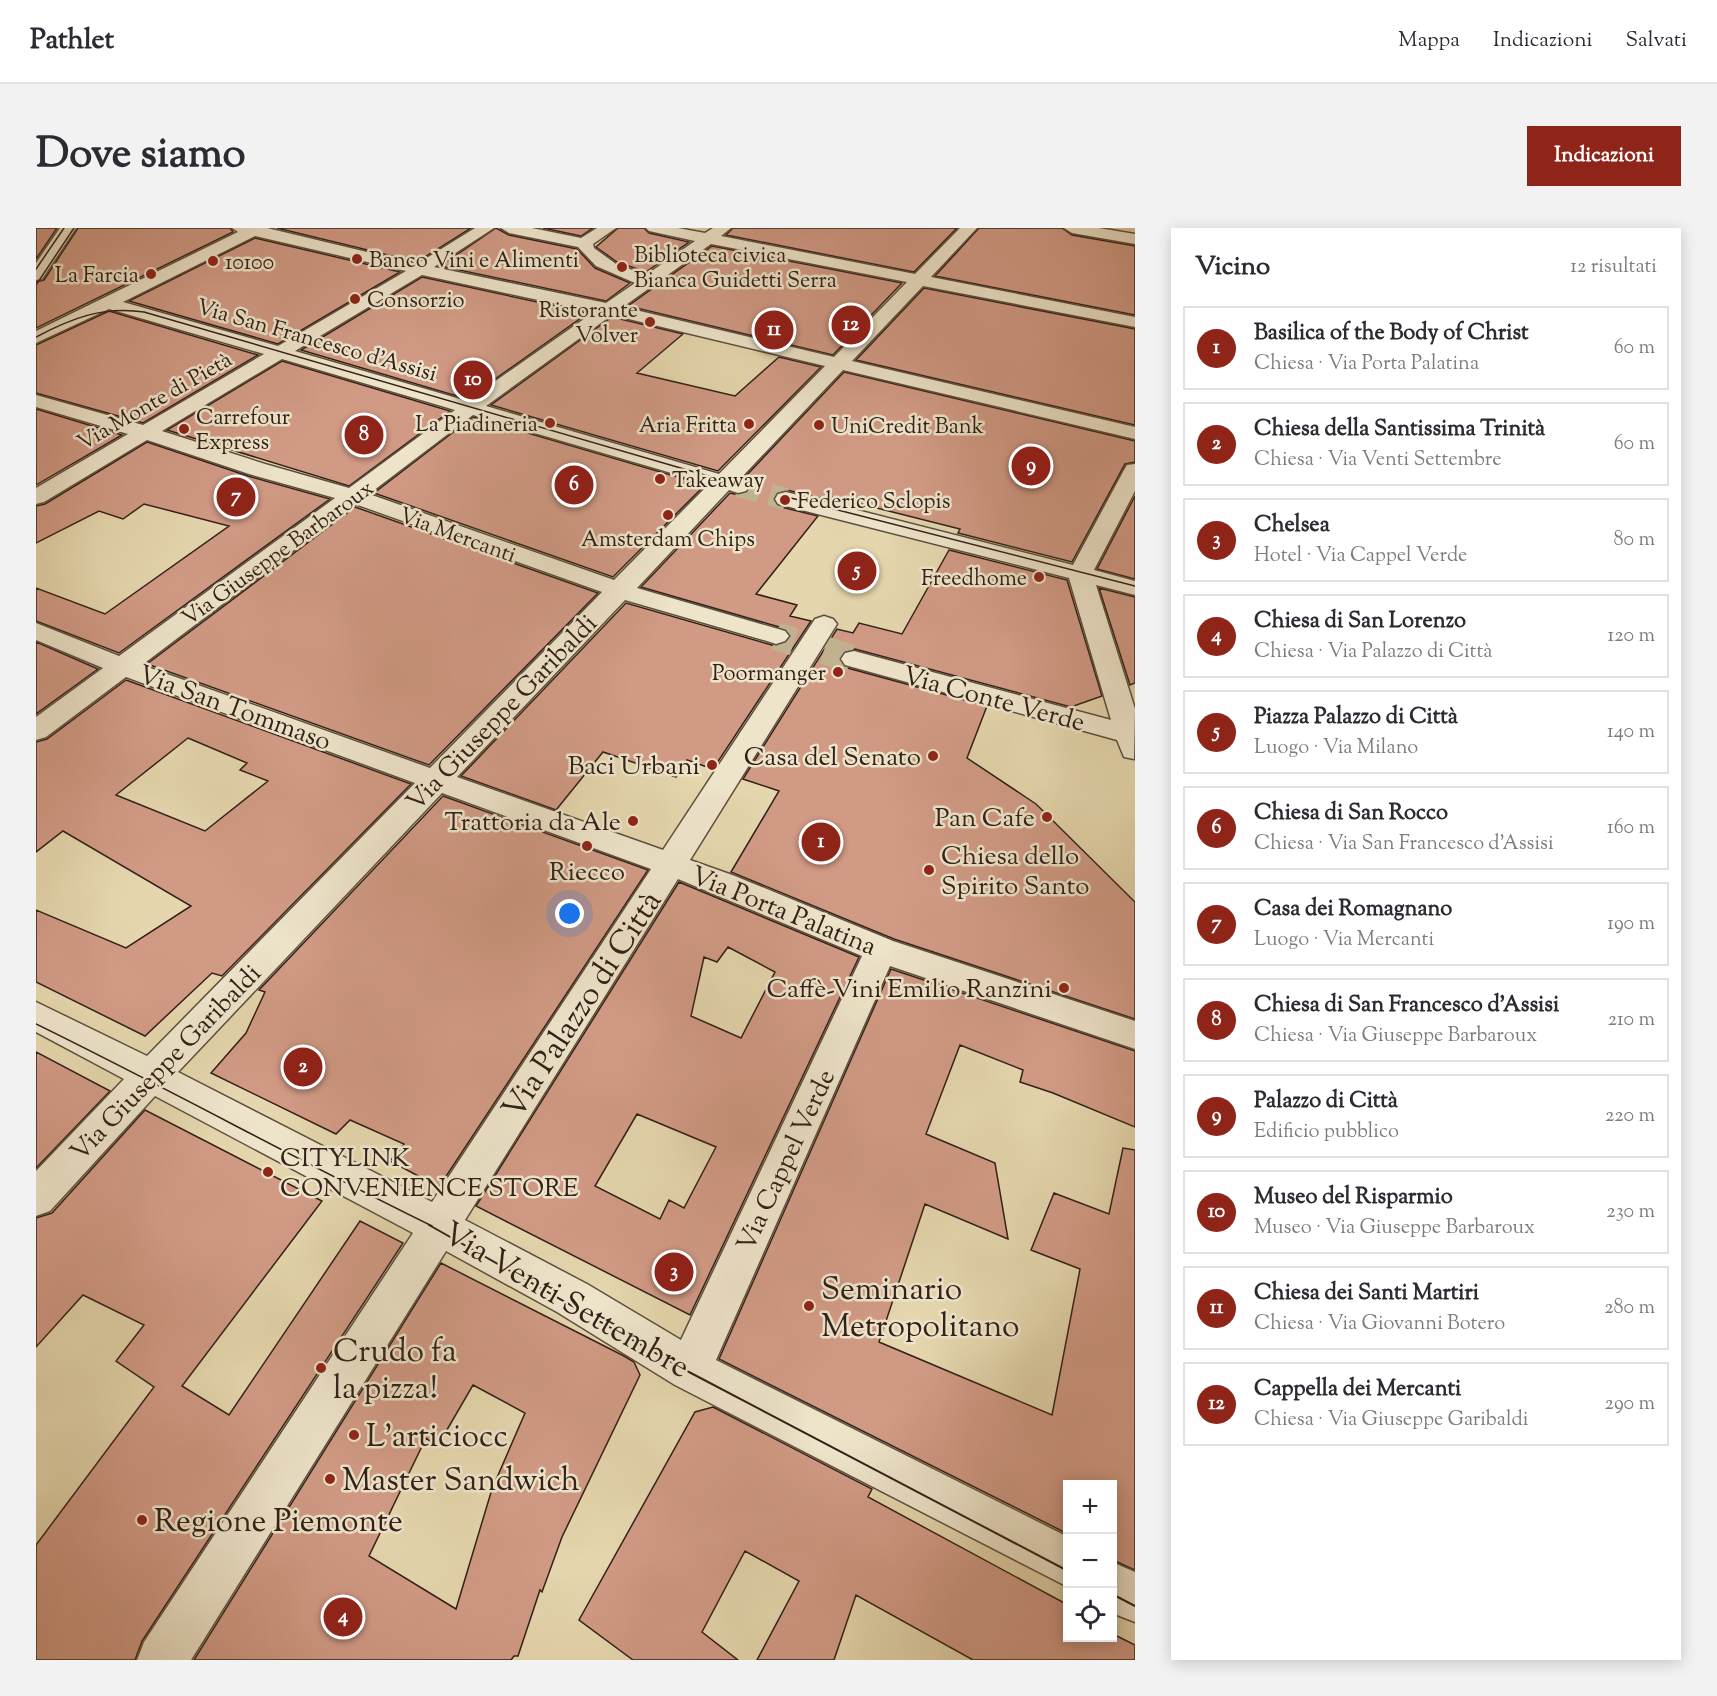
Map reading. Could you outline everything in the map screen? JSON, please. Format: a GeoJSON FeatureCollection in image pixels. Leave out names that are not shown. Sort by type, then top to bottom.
{"type":"FeatureCollection","features":[{"type":"Feature","properties":{"kind":"street"},"geometry":{"type":"LineString","coordinates":[[40,281],[68,228]]}},
{"type":"Feature","properties":{"kind":"street","name":"Via Monte di Pietà"},"geometry":{"type":"LineString","coordinates":[[36,497],[486,228]]}},
{"type":"Feature","properties":{"kind":"street"},"geometry":{"type":"LineString","coordinates":[[509,228],[584,243],[608,228]]}},
{"type":"Feature","properties":{"kind":"street"},"geometry":{"type":"LineString","coordinates":[[654,228],[1135,322]]}},
{"type":"Feature","properties":{"kind":"street","name":"Via Giuseppe Barbaroux"},"geometry":{"type":"LineString","coordinates":[[36,731],[469,409],[723,228]]}},
{"type":"Feature","properties":{"kind":"street","name":"Via Giuseppe Garibaldi"},"geometry":{"type":"LineString","coordinates":[[36,1198],[619,590],[731,484],[837,363],[969,228]]}},
{"type":"Feature","properties":{"kind":"street"},"geometry":{"type":"LineString","coordinates":[[1072,228],[1135,239]]}},
{"type":"Feature","properties":{"kind":"street"},"geometry":{"type":"LineString","coordinates":[[36,338],[251,229],[419,269],[607,309],[1135,433]]}},
{"type":"Feature","properties":{"kind":"street"},"geometry":{"type":"LineString","coordinates":[[584,243],[586,249],[614,269],[646,281]]}},
{"type":"Feature","properties":{"kind":"street","name":"Via San Francesco d'Assisi"},"geometry":{"type":"LineString","coordinates":[[105,302],[731,484]]}},
{"type":"Feature","properties":{"kind":"street","name":"Via Mercanti"},"geometry":{"type":"LineString","coordinates":[[36,401],[353,496],[619,590],[801,644]]}},
{"type":"Feature","properties":{"kind":"street"},"geometry":{"type":"LineString","coordinates":[[1133,742],[1103,654],[1080,574],[1135,470]]}},
{"type":"Feature","properties":{"kind":"street"},"geometry":{"type":"LineString","coordinates":[[786,499],[1135,588]]}},
{"type":"Feature","properties":{"kind":"street"},"geometry":{"type":"LineString","coordinates":[[801,644],[824,624]]}},
{"type":"Feature","properties":{"kind":"street","name":"Via San Tommaso"},"geometry":{"type":"LineString","coordinates":[[36,631],[122,667],[435,780]]}},
{"type":"Feature","properties":{"kind":"street","name":"Via Palazzo di Città"},"geometry":{"type":"LineString","coordinates":[[162,1660],[728,774],[801,644]]}},
{"type":"Feature","properties":{"kind":"street"},"geometry":{"type":"LineString","coordinates":[[1103,654],[1135,663]]}},
{"type":"Feature","properties":{"kind":"street","name":"Via Conte Verde"},"geometry":{"type":"LineString","coordinates":[[854,659],[1133,742]]}},
{"type":"Feature","properties":{"kind":"street","name":"Via Porta Palatina"},"geometry":{"type":"LineString","coordinates":[[435,780],[724,884],[881,950],[1135,1035]]}},
{"type":"Feature","properties":{"kind":"street","name":"Via Cappel Verde"},"geometry":{"type":"LineString","coordinates":[[690,1370],[881,950]]}},
{"type":"Feature","properties":{"kind":"street","name":"Via Venti Settembre"},"geometry":{"type":"LineString","coordinates":[[36,1016],[439,1226],[572,1298],[690,1370],[1063,1560]]}},
{"type":"Feature","properties":{"kind":"street"},"geometry":{"type":"LineString","coordinates":[[1117,1588],[1135,1598]]}},
{"type":"Feature","properties":{"kind":"building"},"geometry":{"type":"Polygon","coordinates":[[[36,228],[57,228],[36,259],[36,228]]]}},
{"type":"Feature","properties":{"kind":"building"},"geometry":{"type":"Polygon","coordinates":[[[78,228],[230,228],[233,232],[36,328],[36,282],[44,280],[78,228]]]}},
{"type":"Feature","properties":{"kind":"building"},"geometry":{"type":"Polygon","coordinates":[[[277,228],[471,228],[417,262],[277,228]]]}},
{"type":"Feature","properties":{"kind":"building"},"geometry":{"type":"Polygon","coordinates":[[[496,228],[509,235],[577,249],[595,268],[630,283],[606,301],[440,266],[496,228]]]}},
{"type":"Feature","properties":{"kind":"building"},"geometry":{"type":"Polygon","coordinates":[[[543,228],[593,228],[581,236],[543,228]]]}},
{"type":"Feature","properties":{"kind":"building"},"geometry":{"type":"Polygon","coordinates":[[[618,228],[644,228],[649,233],[689,242],[646,272],[617,262],[596,247],[618,228]]]}},
{"type":"Feature","properties":{"kind":"building"},"geometry":{"type":"Polygon","coordinates":[[[733,228],[957,228],[914,272],[726,235],[733,228]]]}},
{"type":"Feature","properties":{"kind":"building"},"geometry":{"type":"Polygon","coordinates":[[[979,228],[1062,228],[1072,235],[1135,246],[1135,315],[935,276],[979,228]]]}},
{"type":"Feature","properties":{"kind":"building"},"geometry":{"type":"Polygon","coordinates":[[[255,238],[400,272],[278,344],[129,301],[255,238]]]}},
{"type":"Feature","properties":{"kind":"building"},"geometry":{"type":"Polygon","coordinates":[[[712,246],[902,283],[833,355],[628,306],[712,246]]]}},
{"type":"Feature","properties":{"kind":"building"},"geometry":{"type":"Polygon","coordinates":[[[422,277],[588,313],[467,399],[301,350],[422,277]]]}},
{"type":"Feature","properties":{"kind":"building"},"geometry":{"type":"Polygon","coordinates":[[[924,288],[1135,329],[1135,425],[856,360],[924,288]]]}},
{"type":"Feature","properties":{"kind":"building"},"geometry":{"type":"Polygon","coordinates":[[[109,311],[258,355],[143,423],[36,393],[36,345],[109,311]]]}},
{"type":"Feature","properties":{"kind":"building"},"geometry":{"type":"Polygon","coordinates":[[[612,317],[683,334],[637,373],[735,396],[779,357],[821,367],[718,471],[491,405],[612,317]]]}},
{"type":"Feature","properties":{"kind":"building"},"geometry":{"type":"Polygon","coordinates":[[[282,361],[450,411],[349,486],[167,430],[282,361]]]}},
{"type":"Feature","properties":{"kind":"building"},"geometry":{"type":"Polygon","coordinates":[[[844,372],[1135,441],[1135,462],[1125,464],[1072,562],[958,533],[960,529],[833,497],[830,501],[787,490],[777,492],[773,498],[777,506],[818,516],[756,594],[797,605],[790,616],[811,621],[713,769],[687,760],[676,777],[603,752],[556,810],[461,776],[626,603],[775,646],[787,642],[791,636],[786,629],[641,587],[730,493],[739,495],[748,492],[751,485],[744,478],[844,372]]]}},
{"type":"Feature","properties":{"kind":"building"},"geometry":{"type":"Polygon","coordinates":[[[36,409],[122,435],[36,485],[36,409]]]}},
{"type":"Feature","properties":{"kind":"building"},"geometry":{"type":"Polygon","coordinates":[[[473,417],[705,485],[613,577],[374,493],[473,417]]]}},
{"type":"Feature","properties":{"kind":"building"},"geometry":{"type":"Polygon","coordinates":[[[147,442],[248,476],[330,499],[119,653],[36,621],[36,588],[105,614],[229,526],[144,504],[123,519],[99,511],[36,543],[36,506],[45,504],[147,442]]]}},
{"type":"Feature","properties":{"kind":"building"},"geometry":{"type":"Polygon","coordinates":[[[1135,496],[1135,579],[1097,569],[1135,496]]]}},
{"type":"Feature","properties":{"kind":"building"},"geometry":{"type":"Polygon","coordinates":[[[355,507],[598,593],[429,765],[147,664],[355,507]]]}},
{"type":"Feature","properties":{"kind":"building"},"geometry":{"type":"Polygon","coordinates":[[[949,550],[1067,580],[1102,696],[1071,707],[855,649],[843,652],[839,660],[844,667],[987,706],[967,758],[1036,804],[1135,902],[1135,1019],[894,939],[731,872],[779,791],[743,779],[837,629],[853,633],[859,623],[902,634],[949,550]]]}},
{"type":"Feature","properties":{"kind":"building"},"geometry":{"type":"Polygon","coordinates":[[[1099,588],[1135,597],[1135,683],[1130,685],[1099,588]]]}},
{"type":"Feature","properties":{"kind":"building"},"geometry":{"type":"Polygon","coordinates":[[[36,642],[98,669],[36,714],[36,642]]]}},
{"type":"Feature","properties":{"kind":"building"},"geometry":{"type":"Polygon","coordinates":[[[126,680],[411,784],[222,976],[212,973],[145,1036],[36,982],[36,910],[126,948],[191,906],[63,831],[36,852],[36,742],[47,739],[126,680]],[[188,738],[116,795],[205,831],[268,781],[240,770],[247,763],[188,738]]]}},
{"type":"Feature","properties":{"kind":"building"},"geometry":{"type":"Polygon","coordinates":[[[443,796],[648,870],[439,1187],[390,1161],[404,1144],[350,1120],[336,1134],[211,1073],[246,1033],[265,992],[259,990],[443,796]]]}},
{"type":"Feature","properties":{"kind":"building"},"geometry":{"type":"Polygon","coordinates":[[[679,882],[859,957],[690,1315],[476,1206],[679,882]],[[728,947],[717,962],[704,957],[691,1016],[741,1038],[775,972],[728,947]],[[637,1114],[595,1186],[660,1219],[669,1200],[684,1208],[716,1147],[637,1114]]]}},
{"type":"Feature","properties":{"kind":"building","name":"Seminario Metropolitano"},"geometry":{"type":"Polygon","coordinates":[[[891,969],[1135,1051],[1135,1127],[1020,1082],[1023,1070],[960,1045],[926,1134],[995,1163],[1008,1239],[925,1204],[879,1342],[1052,1415],[1080,1269],[1031,1250],[1054,1193],[1109,1214],[1123,1148],[1135,1150],[1135,1570],[1117,1562],[1117,1480],[1063,1480],[1063,1531],[719,1359],[891,969]]]}},
{"type":"Feature","properties":{"kind":"building"},"geometry":{"type":"Polygon","coordinates":[[[36,1052],[110,1091],[36,1168],[36,1052]]]}},
{"type":"Feature","properties":{"kind":"building"},"geometry":{"type":"Polygon","coordinates":[[[145,1110],[322,1201],[182,1386],[229,1415],[360,1221],[403,1243],[142,1641],[135,1660],[36,1660],[36,1545],[154,1387],[116,1361],[144,1325],[83,1295],[36,1347],[36,1218],[52,1213],[145,1110]]]}},
{"type":"Feature","properties":{"kind":"building"},"geometry":{"type":"Polygon","coordinates":[[[441,1263],[634,1362],[640,1375],[562,1537],[542,1592],[540,1590],[518,1656],[514,1656],[511,1660],[194,1660],[441,1263]],[[473,1385],[437,1447],[426,1438],[369,1556],[456,1609],[492,1489],[525,1413],[473,1385]]]}},
{"type":"Feature","properties":{"kind":"building"},"geometry":{"type":"Polygon","coordinates":[[[713,1407],[872,1489],[868,1497],[1063,1602],[1063,1642],[1117,1642],[1117,1636],[1135,1645],[1135,1660],[973,1660],[856,1595],[834,1660],[757,1660],[799,1581],[745,1551],[702,1632],[738,1660],[633,1660],[579,1620],[695,1412],[713,1407]]]}},
{"type":"Feature","properties":{"kind":"tunnel"},"geometry":{"type":"LineString","coordinates":[[738,486],[786,499]]}},
{"type":"Feature","properties":{"kind":"tunnel"},"geometry":{"type":"LineString","coordinates":[[776,636],[794,642]]}},
{"type":"Feature","properties":{"kind":"tunnel"},"geometry":{"type":"LineString","coordinates":[[824,650],[854,659]]}},
{"type":"Feature","properties":{"kind":"tram line"},"geometry":{"type":"LineString","coordinates":[[36,269],[64,228]]}},
{"type":"Feature","properties":{"kind":"tram line"},"geometry":{"type":"LineString","coordinates":[[36,285],[74,228]]}},
{"type":"Feature","properties":{"kind":"tram line"},"geometry":{"type":"LineString","coordinates":[[36,337],[62,324],[88,315],[115,311],[144,312],[739,485]]}},
{"type":"Feature","properties":{"kind":"tram line"},"geometry":{"type":"LineString","coordinates":[[787,497],[1135,586]]}},
{"type":"Feature","properties":{"kind":"tram line"},"geometry":{"type":"LineString","coordinates":[[36,1024],[432,1226]]}},
{"type":"Feature","properties":{"kind":"tram line"},"geometry":{"type":"LineString","coordinates":[[429,1225],[689,1372],[1063,1568]]}},
{"type":"Feature","properties":{"kind":"tram line"},"geometry":{"type":"LineString","coordinates":[[1117,1597],[1135,1606]]}},
{"type":"Feature","properties":{"kind":"place","name":"Banco Vini e Alimenti"},"geometry":{"type":"Point","coordinates":[357,259]}},
{"type":"Feature","properties":{"kind":"place","name":"10100"},"geometry":{"type":"Point","coordinates":[213,261]}},
{"type":"Feature","properties":{"kind":"place","name":"Biblioteca civica Bianca Guidetti Serra"},"geometry":{"type":"Point","coordinates":[622,267]}},
{"type":"Feature","properties":{"kind":"place","name":"La Farcia"},"geometry":{"type":"Point","coordinates":[151,274]}},
{"type":"Feature","properties":{"kind":"place","name":"Consorzio"},"geometry":{"type":"Point","coordinates":[355,299]}},
{"type":"Feature","properties":{"kind":"place","name":"Ristorante Volver"},"geometry":{"type":"Point","coordinates":[650,322]}},
{"type":"Feature","properties":{"kind":"place","name":"Cappella dei Mercanti"},"geometry":{"type":"Point","coordinates":[851,325]}},
{"type":"Feature","properties":{"kind":"place","name":"Chiesa dei Santi Martiri"},"geometry":{"type":"Point","coordinates":[774,330]}},
{"type":"Feature","properties":{"kind":"place","name":"Museo del Risparmio"},"geometry":{"type":"Point","coordinates":[473,380]}},
{"type":"Feature","properties":{"kind":"place","name":"La Piadineria"},"geometry":{"type":"Point","coordinates":[550,423]}},
{"type":"Feature","properties":{"kind":"place","name":"Aria Fritta"},"geometry":{"type":"Point","coordinates":[749,424]}},
{"type":"Feature","properties":{"kind":"place","name":"UniCredit Bank"},"geometry":{"type":"Point","coordinates":[819,425]}},
{"type":"Feature","properties":{"kind":"place","name":"Carrefour Express"},"geometry":{"type":"Point","coordinates":[184,429]}},
{"type":"Feature","properties":{"kind":"place","name":"Chiesa di San Francesco d'Assisi"},"geometry":{"type":"Point","coordinates":[364,435]}},
{"type":"Feature","properties":{"kind":"place","name":"Palazzo di Città"},"geometry":{"type":"Point","coordinates":[1031,466]}},
{"type":"Feature","properties":{"kind":"place","name":"Takeaway"},"geometry":{"type":"Point","coordinates":[660,479]}},
{"type":"Feature","properties":{"kind":"place","name":"Chiesa di San Rocco"},"geometry":{"type":"Point","coordinates":[574,485]}},
{"type":"Feature","properties":{"kind":"place","name":"Casa dei Romagnano"},"geometry":{"type":"Point","coordinates":[236,497]}},
{"type":"Feature","properties":{"kind":"place","name":"Federico Sclopis"},"geometry":{"type":"Point","coordinates":[785,500]}},
{"type":"Feature","properties":{"kind":"place","name":"Amsterdam Chips"},"geometry":{"type":"Point","coordinates":[668,515]}},
{"type":"Feature","properties":{"kind":"place","name":"Piazza Palazzo di Città"},"geometry":{"type":"Point","coordinates":[857,571]}},
{"type":"Feature","properties":{"kind":"place","name":"Freedhome"},"geometry":{"type":"Point","coordinates":[1039,577]}},
{"type":"Feature","properties":{"kind":"place","name":"Poormanger"},"geometry":{"type":"Point","coordinates":[838,672]}},
{"type":"Feature","properties":{"kind":"place","name":"Casa del Senato"},"geometry":{"type":"Point","coordinates":[933,756]}},
{"type":"Feature","properties":{"kind":"place","name":"Baci Urbani"},"geometry":{"type":"Point","coordinates":[712,765]}},
{"type":"Feature","properties":{"kind":"place","name":"Pan Cafe"},"geometry":{"type":"Point","coordinates":[1047,817]}},
{"type":"Feature","properties":{"kind":"place","name":"Trattoria da Ale"},"geometry":{"type":"Point","coordinates":[633,821]}},
{"type":"Feature","properties":{"kind":"place","name":"Basilica of the Body of Christ"},"geometry":{"type":"Point","coordinates":[821,842]}},
{"type":"Feature","properties":{"kind":"place","name":"Riecco"},"geometry":{"type":"Point","coordinates":[587,846]}},
{"type":"Feature","properties":{"kind":"place","name":"Chiesa dello Spirito Santo"},"geometry":{"type":"Point","coordinates":[929,870]}},
{"type":"Feature","properties":{"kind":"place","name":"Caffè-Vini Emilio Ranzini"},"geometry":{"type":"Point","coordinates":[1064,988]}},
{"type":"Feature","properties":{"kind":"place","name":"Chiesa della Santissima Trinità"},"geometry":{"type":"Point","coordinates":[303,1067]}},
{"type":"Feature","properties":{"kind":"place","name":"CITYLINK CONVENIENCE STORE"},"geometry":{"type":"Point","coordinates":[268,1172]}},
{"type":"Feature","properties":{"kind":"place","name":"Chelsea"},"geometry":{"type":"Point","coordinates":[674,1272]}},
{"type":"Feature","properties":{"kind":"place","name":"Seminario Metropolitano"},"geometry":{"type":"Point","coordinates":[809,1306]}},
{"type":"Feature","properties":{"kind":"place","name":"Crudo fa la pizza!"},"geometry":{"type":"Point","coordinates":[321,1368]}},
{"type":"Feature","properties":{"kind":"place","name":"L'articiocc"},"geometry":{"type":"Point","coordinates":[354,1435]}},
{"type":"Feature","properties":{"kind":"place","name":"Master Sandwich"},"geometry":{"type":"Point","coordinates":[330,1479]}},
{"type":"Feature","properties":{"kind":"place","name":"Regione Piemonte"},"geometry":{"type":"Point","coordinates":[142,1520]}},
{"type":"Feature","properties":{"kind":"place","name":"Chiesa di San Lorenzo"},"geometry":{"type":"Point","coordinates":[343,1617]}}]}
